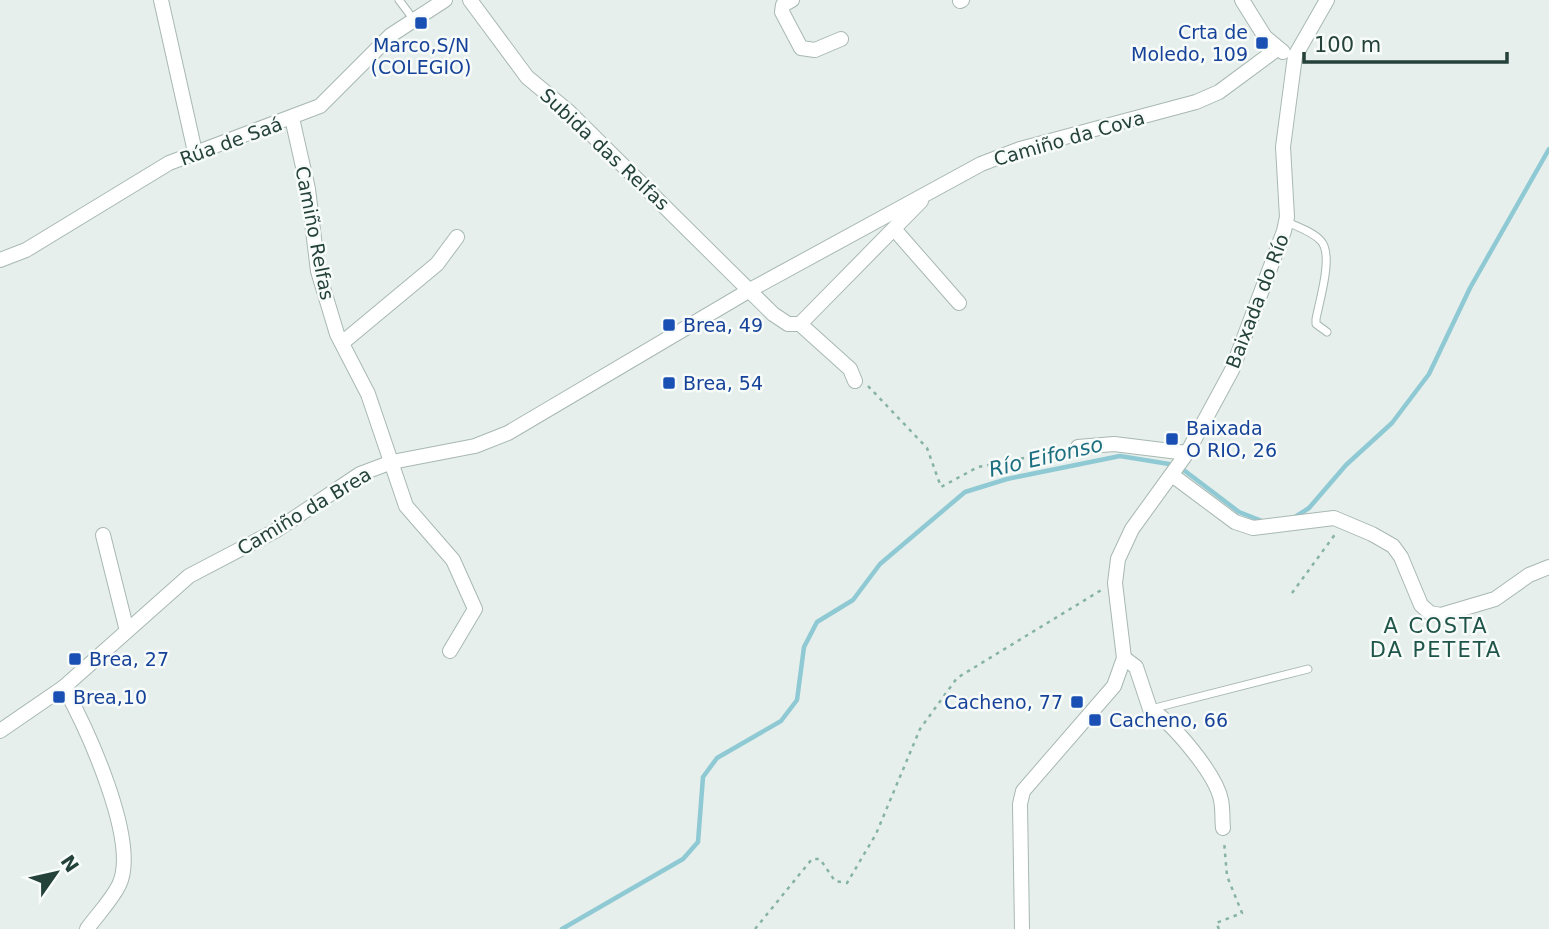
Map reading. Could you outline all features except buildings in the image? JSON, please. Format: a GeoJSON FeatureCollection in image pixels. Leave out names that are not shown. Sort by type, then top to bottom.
{"type":"FeatureCollection","features":[{"type":"Feature","properties":{"kind":"street"},"geometry":{"type":"LineString","coordinates":[[161,0],[195,152]]}},
{"type":"Feature","properties":{"kind":"street","name":"Rúa de Saá"},"geometry":{"type":"LineString","coordinates":[[0,260],[26,250],[169,163],[320,106],[391,35],[445,0]]}},
{"type":"Feature","properties":{"kind":"street","name":"Subida das Relfas"},"geometry":{"type":"LineString","coordinates":[[470,0],[527,77],[569,112],[750,290],[788,324],[800,324],[850,369],[855,381]]}},
{"type":"Feature","properties":{"kind":"street"},"geometry":{"type":"LineString","coordinates":[[792,0],[783,5],[782,12],[801,48],[815,50],[841,39]]}},
{"type":"Feature","properties":{"kind":"street"},"geometry":{"type":"LineString","coordinates":[[1242,0],[1277,49],[1295,56],[1327,0]]}},
{"type":"Feature","properties":{"kind":"street","name":"Camiño da Cova"},"geometry":{"type":"LineString","coordinates":[[750,290],[999,156],[1196,102],[1219,92],[1277,49]]}},
{"type":"Feature","properties":{"kind":"street","name":"Baixada do Río"},"geometry":{"type":"LineString","coordinates":[[1124,658],[1115,583],[1118,559],[1132,529],[1187,453],[1232,370],[1286,222],[1283,147],[1295,56]]}},
{"type":"Feature","properties":{"kind":"street","name":"Camiño Relfas"},"geometry":{"type":"LineString","coordinates":[[292,118],[308,189],[318,271],[342,343],[368,394],[407,506],[453,560],[475,609],[450,651]]}},
{"type":"Feature","properties":{"kind":"street"},"geometry":{"type":"LineString","coordinates":[[800,324],[926,196]]}},
{"type":"Feature","properties":{"kind":"street"},"geometry":{"type":"LineString","coordinates":[[895,230],[959,303]]}},
{"type":"Feature","properties":{"kind":"street"},"geometry":{"type":"LineString","coordinates":[[342,343],[437,264],[457,237]]}},
{"type":"Feature","properties":{"kind":"street","name":"Camiño da Brea"},"geometry":{"type":"LineString","coordinates":[[0,731],[64,687],[189,576],[275,531],[360,474],[392,462],[475,446],[508,433],[750,290]]}},
{"type":"Feature","properties":{"kind":"street"},"geometry":{"type":"LineString","coordinates":[[1078,447],[1114,444],[1187,453]]}},
{"type":"Feature","properties":{"kind":"street"},"geometry":{"type":"LineString","coordinates":[[1173,473],[1235,522],[1253,528],[1334,518],[1393,547],[1401,557],[1421,604],[1430,613],[1441,615],[1495,599],[1529,575],[1549,567]]}},
{"type":"Feature","properties":{"kind":"street"},"geometry":{"type":"LineString","coordinates":[[103,535],[127,631]]}},
{"type":"Feature","properties":{"kind":"street"},"geometry":{"type":"LineString","coordinates":[[1022,929],[1020,804],[1023,790],[1100,705],[1114,686],[1124,658],[1136,667],[1150,709],[1166,719],[1210,777],[1221,798],[1223,828]]}},
{"type":"Feature","properties":{"kind":"street"},"geometry":{"type":"LineString","coordinates":[[64,687],[81,716],[111,794],[122,838],[119,884],[87,929]]}},
{"type":"Feature","properties":{"kind":"lane"},"geometry":{"type":"LineString","coordinates":[[399,0],[414,20]]}},
{"type":"Feature","properties":{"kind":"lane"},"geometry":{"type":"LineString","coordinates":[[1286,222],[1312,234],[1326,249],[1327,263],[1316,324],[1327,331]]}},
{"type":"Feature","properties":{"kind":"lane"},"geometry":{"type":"LineString","coordinates":[[1150,709],[1308,669]]}},
{"type":"Feature","properties":{"kind":"path"},"geometry":{"type":"LineString","coordinates":[[855,381],[863,381],[926,448],[941,486],[978,467],[1078,447]]}},
{"type":"Feature","properties":{"kind":"path"},"geometry":{"type":"LineString","coordinates":[[1292,593],[1345,522]]}},
{"type":"Feature","properties":{"kind":"path"},"geometry":{"type":"LineString","coordinates":[[755,929],[812,859],[820,859],[835,881],[847,883],[876,834],[920,729],[957,678],[1115,583]]}},
{"type":"Feature","properties":{"kind":"path"},"geometry":{"type":"LineString","coordinates":[[1219,929],[1216,923],[1242,913],[1227,876],[1223,828]]}},
{"type":"Feature","properties":{"kind":"waterway","name":"Río Eifonso"},"geometry":{"type":"LineString","coordinates":[[1295,517],[1309,508],[1346,465],[1392,423],[1429,374],[1470,288],[1549,149]]}},
{"type":"Feature","properties":{"kind":"waterway","name":"Río Eifonso"},"geometry":{"type":"LineString","coordinates":[[562,929],[683,859],[698,842],[703,777],[717,758],[781,721],[797,700],[804,647],[817,622],[853,600],[880,564],[965,492],[1007,479],[1120,456],[1169,464],[1185,471],[1239,512],[1262,521]]}},
{"type":"Feature","properties":{"kind":"place","name":"Marco,S/N (COLEGIO)"},"geometry":{"type":"Point","coordinates":[421,23]}},
{"type":"Feature","properties":{"kind":"place","name":"Crta de Moledo, 109"},"geometry":{"type":"Point","coordinates":[1262,43]}},
{"type":"Feature","properties":{"kind":"place","name":"Brea, 49"},"geometry":{"type":"Point","coordinates":[669,325]}},
{"type":"Feature","properties":{"kind":"place","name":"Brea, 54"},"geometry":{"type":"Point","coordinates":[669,383]}},
{"type":"Feature","properties":{"kind":"place","name":"Baixada O RIO, 26"},"geometry":{"type":"Point","coordinates":[1172,439]}},
{"type":"Feature","properties":{"kind":"place","name":"Brea, 27"},"geometry":{"type":"Point","coordinates":[75,659]}},
{"type":"Feature","properties":{"kind":"place","name":"Brea,10"},"geometry":{"type":"Point","coordinates":[59,697]}},
{"type":"Feature","properties":{"kind":"place","name":"Cacheno, 77"},"geometry":{"type":"Point","coordinates":[1077,702]}},
{"type":"Feature","properties":{"kind":"place","name":"Cacheno, 66"},"geometry":{"type":"Point","coordinates":[1095,720]}},
{"type":"Feature","properties":{"kind":"district","name":"A COSTA DA PETETA"},"geometry":{"type":"Point","coordinates":[1436,638]}}]}
